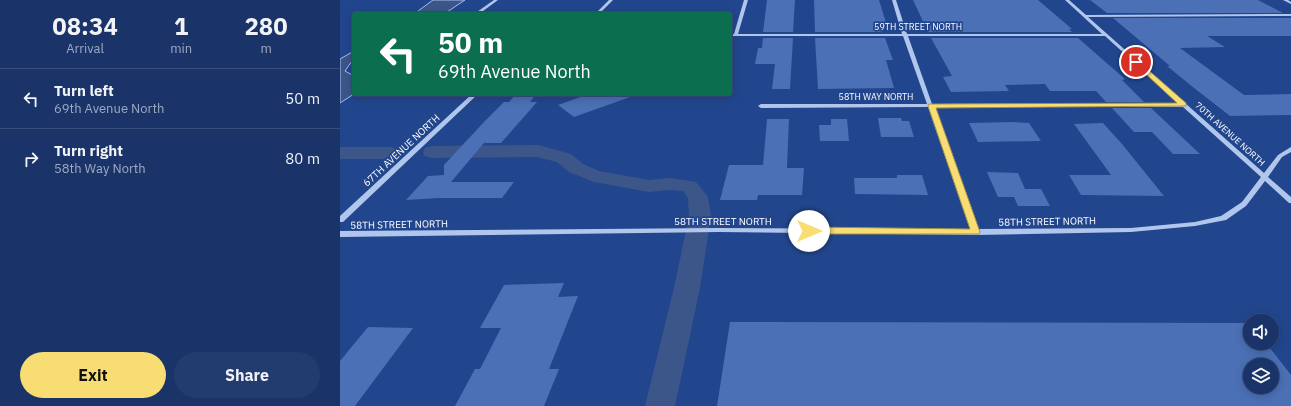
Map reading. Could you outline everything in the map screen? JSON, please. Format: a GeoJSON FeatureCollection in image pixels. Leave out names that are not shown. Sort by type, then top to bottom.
{"type":"FeatureCollection","features":[{"type":"Feature","properties":{"kind":"street"},"geometry":{"type":"LineString","coordinates":[[479,12],[496,0]]}},
{"type":"Feature","properties":{"kind":"street"},"geometry":{"type":"LineString","coordinates":[[599,12],[611,0]]}},
{"type":"Feature","properties":{"kind":"street"},"geometry":{"type":"LineString","coordinates":[[736,35],[746,0]]}},
{"type":"Feature","properties":{"kind":"street"},"geometry":{"type":"LineString","coordinates":[[894,0],[905,35],[976,232]]}},
{"type":"Feature","properties":{"kind":"street","name":"70TH AVENUE NORTH"},"geometry":{"type":"LineString","coordinates":[[1067,0],[1291,201]]}},
{"type":"Feature","properties":{"kind":"street"},"geometry":{"type":"LineString","coordinates":[[1285,0],[1291,3]]}},
{"type":"Feature","properties":{"kind":"street"},"geometry":{"type":"LineString","coordinates":[[1084,16],[1291,15]]}},
{"type":"Feature","properties":{"kind":"street","name":"59TH STREET NORTH"},"geometry":{"type":"LineString","coordinates":[[732,35],[1107,35]]}},
{"type":"Feature","properties":{"kind":"street","name":"67TH AVENUE NORTH"},"geometry":{"type":"LineString","coordinates":[[340,220],[473,96]]}},
{"type":"Feature","properties":{"kind":"street","name":"58TH WAY NORTH"},"geometry":{"type":"LineString","coordinates":[[761,106],[1184,105]]}},
{"type":"Feature","properties":{"kind":"street","name":"58TH STREET NORTH"},"geometry":{"type":"LineString","coordinates":[[340,234],[718,230],[976,232],[1131,230],[1195,224],[1223,218],[1244,204],[1280,156],[1291,149]]}},
{"type":"Feature","properties":{"kind":"water"},"geometry":{"type":"Polygon","coordinates":[[[433,0],[465,0],[447,12],[417,12],[433,0]]]}},
{"type":"Feature","properties":{"kind":"water"},"geometry":{"type":"Polygon","coordinates":[[[352,52],[352,61],[345,71],[352,75],[352,95],[340,103],[340,59],[352,52]]]}},
{"type":"Feature","properties":{"kind":"building"},"geometry":{"type":"Polygon","coordinates":[[[767,0],[795,0],[793,32],[763,32],[767,0]]]}},
{"type":"Feature","properties":{"kind":"building"},"geometry":{"type":"Polygon","coordinates":[[[814,0],[879,0],[887,26],[881,26],[883,32],[815,32],[814,0]]]}},
{"type":"Feature","properties":{"kind":"building"},"geometry":{"type":"Polygon","coordinates":[[[913,0],[1038,0],[1072,29],[1069,29],[1072,32],[928,32],[913,0]]]}},
{"type":"Feature","properties":{"kind":"building"},"geometry":{"type":"Polygon","coordinates":[[[1090,0],[1258,0],[1283,13],[1107,13],[1090,0]]]}},
{"type":"Feature","properties":{"kind":"building"},"geometry":{"type":"Polygon","coordinates":[[[1113,18],[1291,18],[1291,36],[1207,36],[1225,47],[1180,48],[1244,95],[1291,94],[1291,115],[1230,116],[1167,66],[1170,66],[1113,18]]]}},
{"type":"Feature","properties":{"kind":"building"},"geometry":{"type":"Polygon","coordinates":[[[763,38],[793,38],[790,89],[772,89],[775,64],[755,64],[758,48],[762,48],[763,38]]]}},
{"type":"Feature","properties":{"kind":"building"},"geometry":{"type":"Polygon","coordinates":[[[815,38],[885,38],[893,60],[886,60],[894,88],[818,89],[815,38]]]}},
{"type":"Feature","properties":{"kind":"building"},"geometry":{"type":"Polygon","coordinates":[[[931,38],[1078,38],[1125,79],[1122,80],[1144,102],[1106,102],[1096,91],[1050,91],[1045,84],[1005,85],[1009,91],[951,92],[943,77],[952,76],[931,38]]]}},
{"type":"Feature","properties":{"kind":"building"},"geometry":{"type":"Polygon","coordinates":[[[514,96],[534,96],[530,102],[537,102],[501,143],[484,143],[451,182],[514,182],[502,198],[438,198],[406,200],[428,176],[444,175],[444,165],[504,102],[509,102],[514,96]]]}},
{"type":"Feature","properties":{"kind":"building"},"geometry":{"type":"Polygon","coordinates":[[[583,96],[633,96],[574,117],[558,105],[583,96]]]}},
{"type":"Feature","properties":{"kind":"building"},"geometry":{"type":"Polygon","coordinates":[[[1112,108],[1151,108],[1200,154],[1173,154],[1152,132],[1134,132],[1112,108]]]}},
{"type":"Feature","properties":{"kind":"building"},"geometry":{"type":"Polygon","coordinates":[[[878,118],[901,118],[902,121],[909,121],[914,137],[881,137],[878,118]]]}},
{"type":"Feature","properties":{"kind":"building"},"geometry":{"type":"Polygon","coordinates":[[[767,119],[789,119],[787,168],[804,168],[802,195],[758,195],[757,200],[720,200],[729,165],[763,165],[767,119]]]}},
{"type":"Feature","properties":{"kind":"building"},"geometry":{"type":"Polygon","coordinates":[[[831,119],[847,119],[849,141],[820,141],[819,125],[831,125],[831,119]]]}},
{"type":"Feature","properties":{"kind":"building"},"geometry":{"type":"Polygon","coordinates":[[[969,123],[1029,123],[1041,141],[978,142],[969,123]]]}},
{"type":"Feature","properties":{"kind":"building"},"geometry":{"type":"Polygon","coordinates":[[[1103,123],[1164,196],[1081,195],[1069,175],[1111,175],[1074,124],[1103,123]]]}},
{"type":"Feature","properties":{"kind":"building"},"geometry":{"type":"Polygon","coordinates":[[[987,172],[1018,173],[1025,189],[1041,189],[1050,206],[1018,206],[1014,197],[998,197],[987,172]]]}},
{"type":"Feature","properties":{"kind":"building"},"geometry":{"type":"Polygon","coordinates":[[[897,175],[922,175],[928,195],[855,194],[854,178],[897,178],[897,175]]]}},
{"type":"Feature","properties":{"kind":"building"},"geometry":{"type":"Polygon","coordinates":[[[564,283],[558,297],[578,296],[549,369],[559,369],[544,406],[455,406],[475,369],[480,369],[501,328],[480,328],[504,285],[564,283]]]}},
{"type":"Feature","properties":{"kind":"building"},"geometry":{"type":"Polygon","coordinates":[[[730,322],[1243,323],[1243,350],[1271,350],[1278,358],[1243,358],[1243,394],[1279,394],[1279,360],[1291,375],[1291,406],[717,406],[730,322]]]}},
{"type":"Feature","properties":{"kind":"building"},"geometry":{"type":"Polygon","coordinates":[[[368,327],[413,328],[355,406],[340,406],[340,361],[368,327]]]}},
{"type":"Feature","properties":{"kind":"waterway"},"geometry":{"type":"LineString","coordinates":[[432,152],[538,151],[564,158],[576,168],[594,176],[649,186],[670,184],[689,186],[698,197],[700,216],[687,288],[660,406]]}},
{"type":"Feature","properties":{"kind":"waterway"},"geometry":{"type":"LineString","coordinates":[[340,153],[390,153]]}},
{"type":"Feature","properties":{"kind":"route"},"geometry":{"type":"LineString","coordinates":[[809,231],[976,232],[931,106],[1184,105],[1136,62]]}}]}
